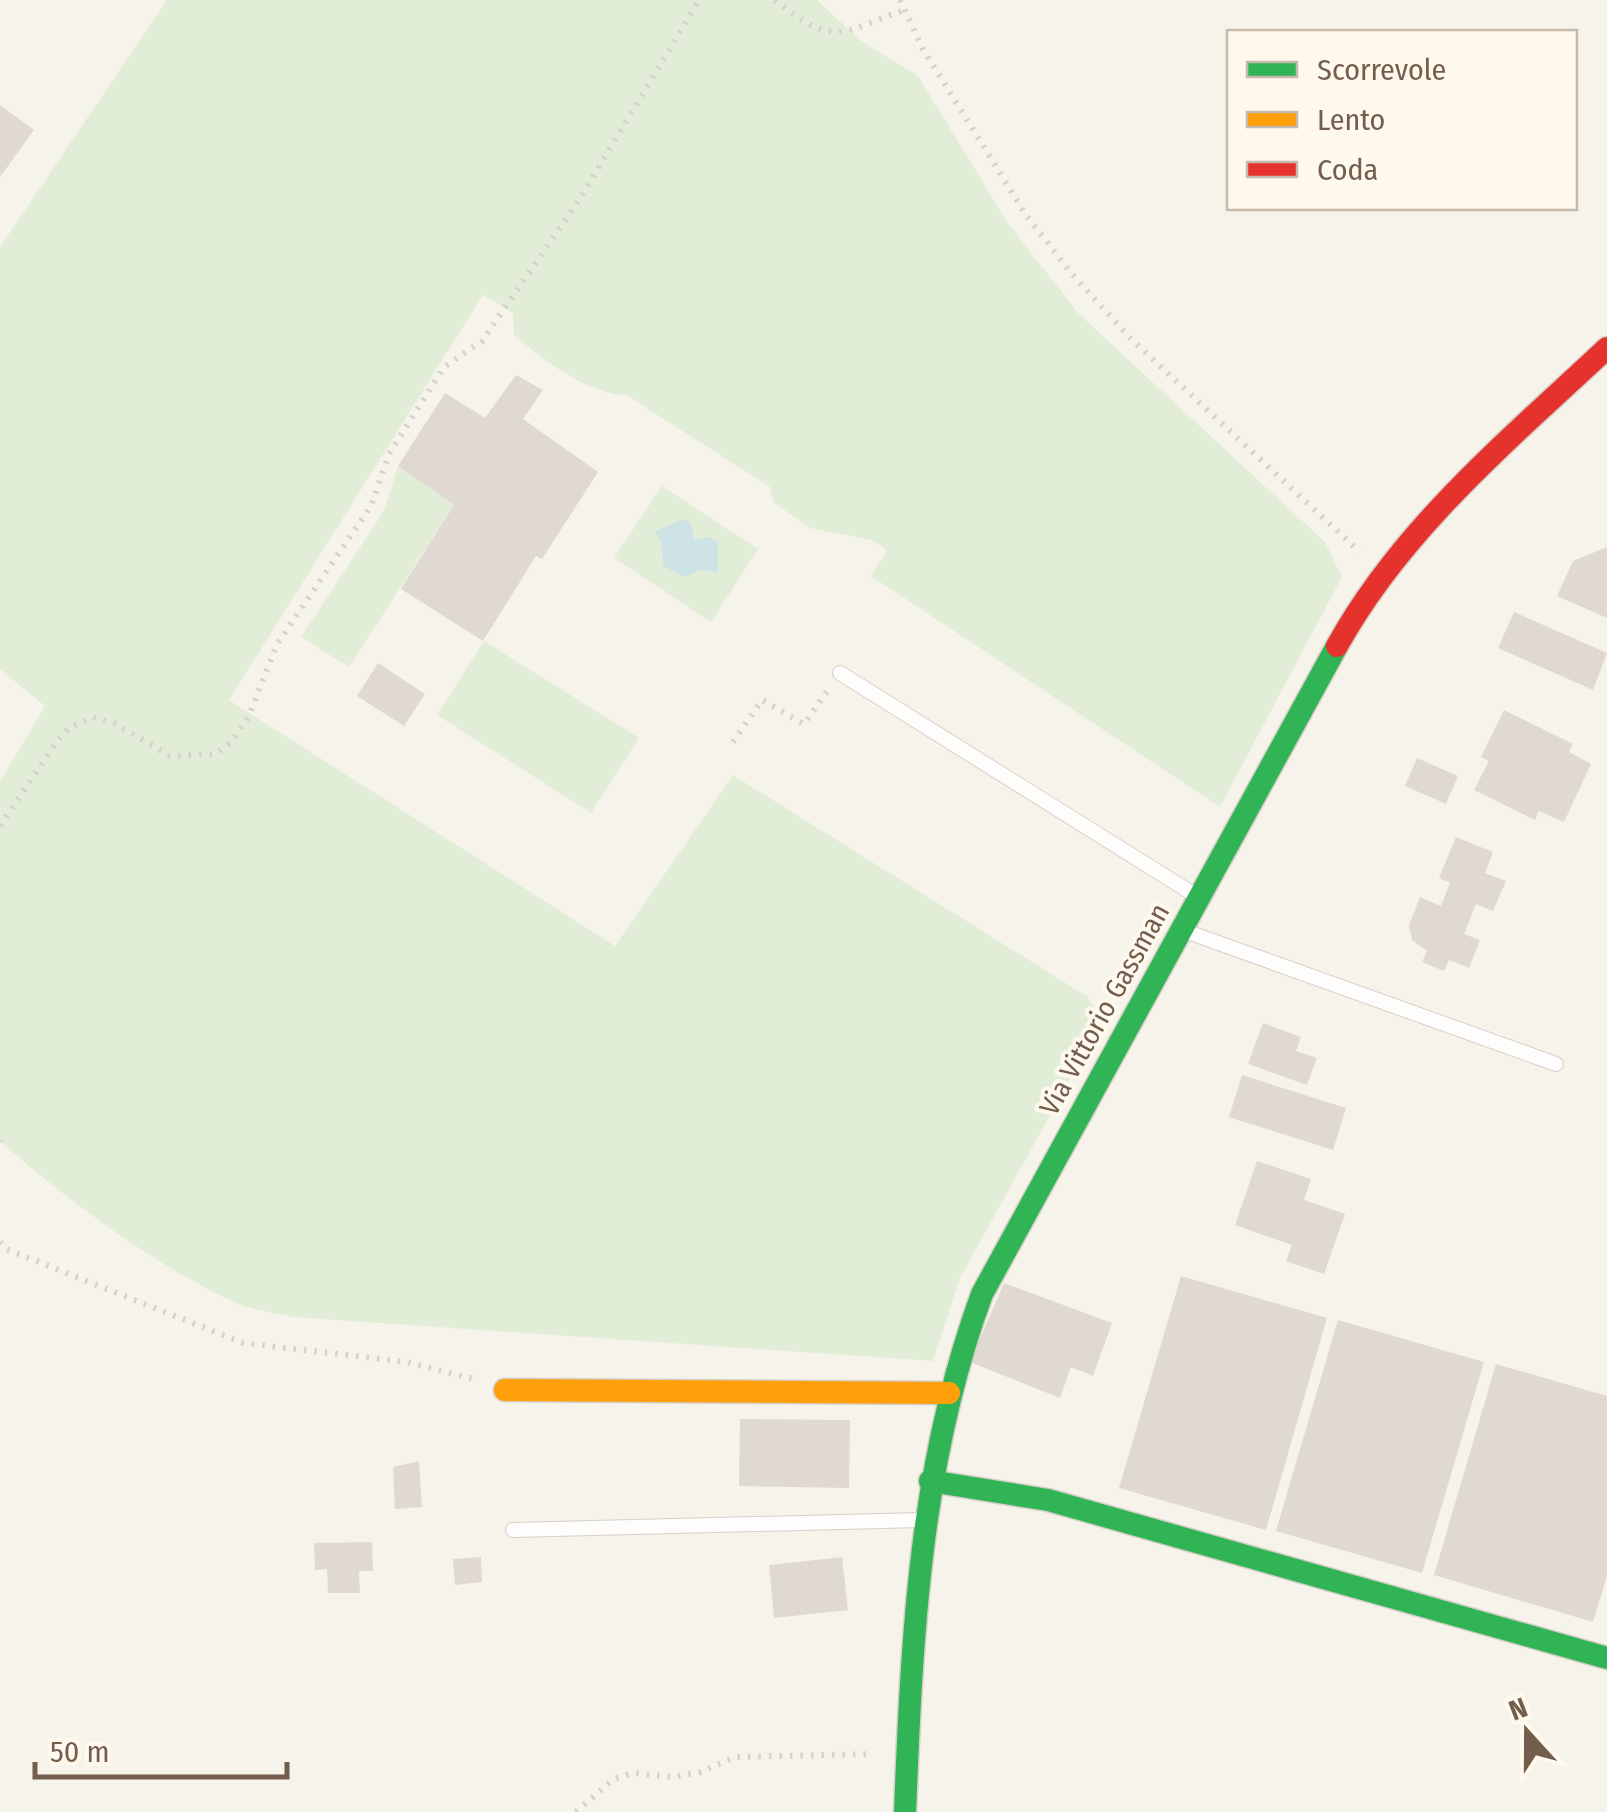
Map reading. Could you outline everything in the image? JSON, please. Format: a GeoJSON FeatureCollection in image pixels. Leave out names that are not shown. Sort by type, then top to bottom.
{"type":"FeatureCollection","features":[{"type":"Feature","properties":{"kind":"street","name":"Via Vittorio Gassman"},"geometry":{"type":"LineString","coordinates":[[905,1812],[930,1481],[948,1393],[982,1294],[1331,654],[1382,574],[1461,486],[1607,348]]}},
{"type":"Feature","properties":{"kind":"street"},"geometry":{"type":"LineString","coordinates":[[504,1390],[948,1393]]}},
{"type":"Feature","properties":{"kind":"street"},"geometry":{"type":"LineString","coordinates":[[930,1481],[1048,1500],[1607,1658]]}},
{"type":"Feature","properties":{"kind":"lane"},"geometry":{"type":"LineString","coordinates":[[840,673],[1200,898]]}},
{"type":"Feature","properties":{"kind":"lane"},"geometry":{"type":"LineString","coordinates":[[1182,930],[1556,1064]]}},
{"type":"Feature","properties":{"kind":"lane"},"geometry":{"type":"LineString","coordinates":[[513,1530],[925,1520]]}},
{"type":"Feature","properties":{"kind":"path"},"geometry":{"type":"LineString","coordinates":[[0,826],[57,741],[70,727],[93,717],[114,723],[170,756],[216,754],[231,742],[248,718],[277,644],[371,506],[390,454],[444,367],[482,341],[579,200],[699,0]]}},
{"type":"Feature","properties":{"kind":"path"},"geometry":{"type":"LineString","coordinates":[[775,0],[809,28],[828,35],[904,10]]}},
{"type":"Feature","properties":{"kind":"path"},"geometry":{"type":"LineString","coordinates":[[900,0],[1026,215],[1071,273],[1132,340],[1382,574]]}},
{"type":"Feature","properties":{"kind":"path"},"geometry":{"type":"LineString","coordinates":[[733,742],[762,700],[804,724],[840,673]]}},
{"type":"Feature","properties":{"kind":"path"},"geometry":{"type":"LineString","coordinates":[[0,1242],[6,1249],[243,1343],[407,1362],[504,1390]]}},
{"type":"Feature","properties":{"kind":"path"},"geometry":{"type":"LineString","coordinates":[[576,1812],[614,1779],[633,1773],[687,1774],[735,1756],[908,1753]]}},
{"type":"Feature","properties":{"kind":"green space"},"geometry":{"type":"Polygon","coordinates":[[[167,0],[817,0],[860,40],[918,76],[1009,225],[1079,314],[1325,542],[1342,577],[1220,807],[871,576],[887,550],[871,540],[810,528],[773,502],[770,487],[628,396],[582,383],[553,365],[514,335],[513,313],[483,295],[229,700],[615,946],[733,775],[1088,997],[1102,1021],[960,1278],[933,1361],[293,1317],[263,1311],[204,1287],[143,1250],[52,1185],[0,1141],[0,781],[45,706],[0,669],[0,247],[167,0]]]}},
{"type":"Feature","properties":{"kind":"green space"},"geometry":{"type":"Polygon","coordinates":[[[398,466],[454,505],[349,667],[301,637],[384,511],[398,466]]]}},
{"type":"Feature","properties":{"kind":"green space"},"geometry":{"type":"Polygon","coordinates":[[[662,486],[758,549],[711,622],[614,558],[662,486]]]}},
{"type":"Feature","properties":{"kind":"green space"},"geometry":{"type":"Polygon","coordinates":[[[484,641],[639,738],[591,813],[437,715],[484,641]]]}},
{"type":"Feature","properties":{"kind":"shaded area"},"geometry":{"type":"Polygon","coordinates":[[[683,519],[691,524],[694,540],[710,537],[718,542],[718,573],[701,570],[685,577],[663,566],[661,540],[654,532],[683,519]]]}},
{"type":"Feature","properties":{"kind":"building"},"geometry":{"type":"Polygon","coordinates":[[[0,105],[34,130],[0,177],[0,105]]]}},
{"type":"Feature","properties":{"kind":"building"},"geometry":{"type":"Polygon","coordinates":[[[516,375],[543,390],[523,419],[598,472],[542,559],[536,556],[483,641],[401,589],[454,505],[398,466],[445,393],[485,418],[516,375]]]}},
{"type":"Feature","properties":{"kind":"building"},"geometry":{"type":"Polygon","coordinates":[[[1607,547],[1607,618],[1557,596],[1573,561],[1607,547]]]}},
{"type":"Feature","properties":{"kind":"building"},"geometry":{"type":"Polygon","coordinates":[[[1514,612],[1607,653],[1593,690],[1498,648],[1514,612]]]}},
{"type":"Feature","properties":{"kind":"building"},"geometry":{"type":"Polygon","coordinates":[[[378,663],[425,694],[404,726],[357,696],[378,663]]]}},
{"type":"Feature","properties":{"kind":"building"},"geometry":{"type":"Polygon","coordinates":[[[1504,710],[1573,744],[1569,752],[1591,764],[1564,822],[1539,811],[1535,820],[1474,790],[1489,761],[1481,757],[1504,710]]]}},
{"type":"Feature","properties":{"kind":"building"},"geometry":{"type":"Polygon","coordinates":[[[1417,758],[1458,776],[1446,804],[1405,786],[1417,758]]]}},
{"type":"Feature","properties":{"kind":"building"},"geometry":{"type":"Polygon","coordinates":[[[1456,837],[1493,852],[1485,873],[1506,881],[1493,911],[1476,904],[1464,934],[1480,940],[1469,968],[1449,960],[1444,971],[1422,962],[1427,951],[1412,940],[1409,925],[1420,897],[1441,906],[1450,883],[1439,878],[1456,837]]]}},
{"type":"Feature","properties":{"kind":"building"},"geometry":{"type":"Polygon","coordinates":[[[1263,1023],[1301,1037],[1296,1051],[1317,1058],[1307,1085],[1248,1064],[1263,1023]]]}},
{"type":"Feature","properties":{"kind":"building"},"geometry":{"type":"Polygon","coordinates":[[[1242,1075],[1346,1108],[1333,1150],[1229,1117],[1242,1075]]]}},
{"type":"Feature","properties":{"kind":"building"},"geometry":{"type":"Polygon","coordinates":[[[1257,1161],[1311,1179],[1304,1200],[1345,1214],[1324,1274],[1286,1261],[1292,1245],[1235,1225],[1257,1161]]]}},
{"type":"Feature","properties":{"kind":"building"},"geometry":{"type":"Polygon","coordinates":[[[1181,1276],[1327,1318],[1266,1530],[1119,1488],[1181,1276]]]}},
{"type":"Feature","properties":{"kind":"building"},"geometry":{"type":"Polygon","coordinates":[[[1004,1283],[1112,1323],[1093,1376],[1071,1367],[1060,1398],[970,1362],[1004,1283]]]}},
{"type":"Feature","properties":{"kind":"building"},"geometry":{"type":"Polygon","coordinates":[[[1338,1320],[1484,1362],[1422,1573],[1276,1531],[1338,1320]]]}},
{"type":"Feature","properties":{"kind":"building"},"geometry":{"type":"Polygon","coordinates":[[[1496,1364],[1607,1396],[1607,1576],[1593,1622],[1434,1575],[1496,1364]]]}},
{"type":"Feature","properties":{"kind":"building"},"geometry":{"type":"Polygon","coordinates":[[[740,1419],[850,1420],[849,1488],[739,1486],[740,1419]]]}},
{"type":"Feature","properties":{"kind":"building"},"geometry":{"type":"Polygon","coordinates":[[[419,1461],[422,1507],[395,1509],[393,1467],[419,1461]]]}},
{"type":"Feature","properties":{"kind":"building"},"geometry":{"type":"Polygon","coordinates":[[[372,1542],[373,1571],[359,1571],[360,1593],[328,1593],[327,1569],[315,1570],[314,1543],[372,1542]]]}},
{"type":"Feature","properties":{"kind":"building"},"geometry":{"type":"Polygon","coordinates":[[[481,1557],[482,1582],[455,1585],[453,1559],[481,1557]]]}},
{"type":"Feature","properties":{"kind":"building"},"geometry":{"type":"Polygon","coordinates":[[[842,1557],[848,1610],[774,1618],[769,1565],[842,1557]]]}},
{"type":"Feature","properties":{"kind":"traffic: fast"},"geometry":{"type":"LineString","coordinates":[[905,1812],[916,1614],[932,1485],[961,1357],[982,1294],[1337,646]]}},
{"type":"Feature","properties":{"kind":"traffic: fast"},"geometry":{"type":"LineString","coordinates":[[930,1481],[1048,1500],[1607,1658]]}},
{"type":"Feature","properties":{"kind":"traffic: slow"},"geometry":{"type":"LineString","coordinates":[[505,1390],[949,1393]]}},
{"type":"Feature","properties":{"kind":"traffic: jam"},"geometry":{"type":"LineString","coordinates":[[1337,646],[1363,603],[1425,524],[1496,451],[1607,348]]}}]}
